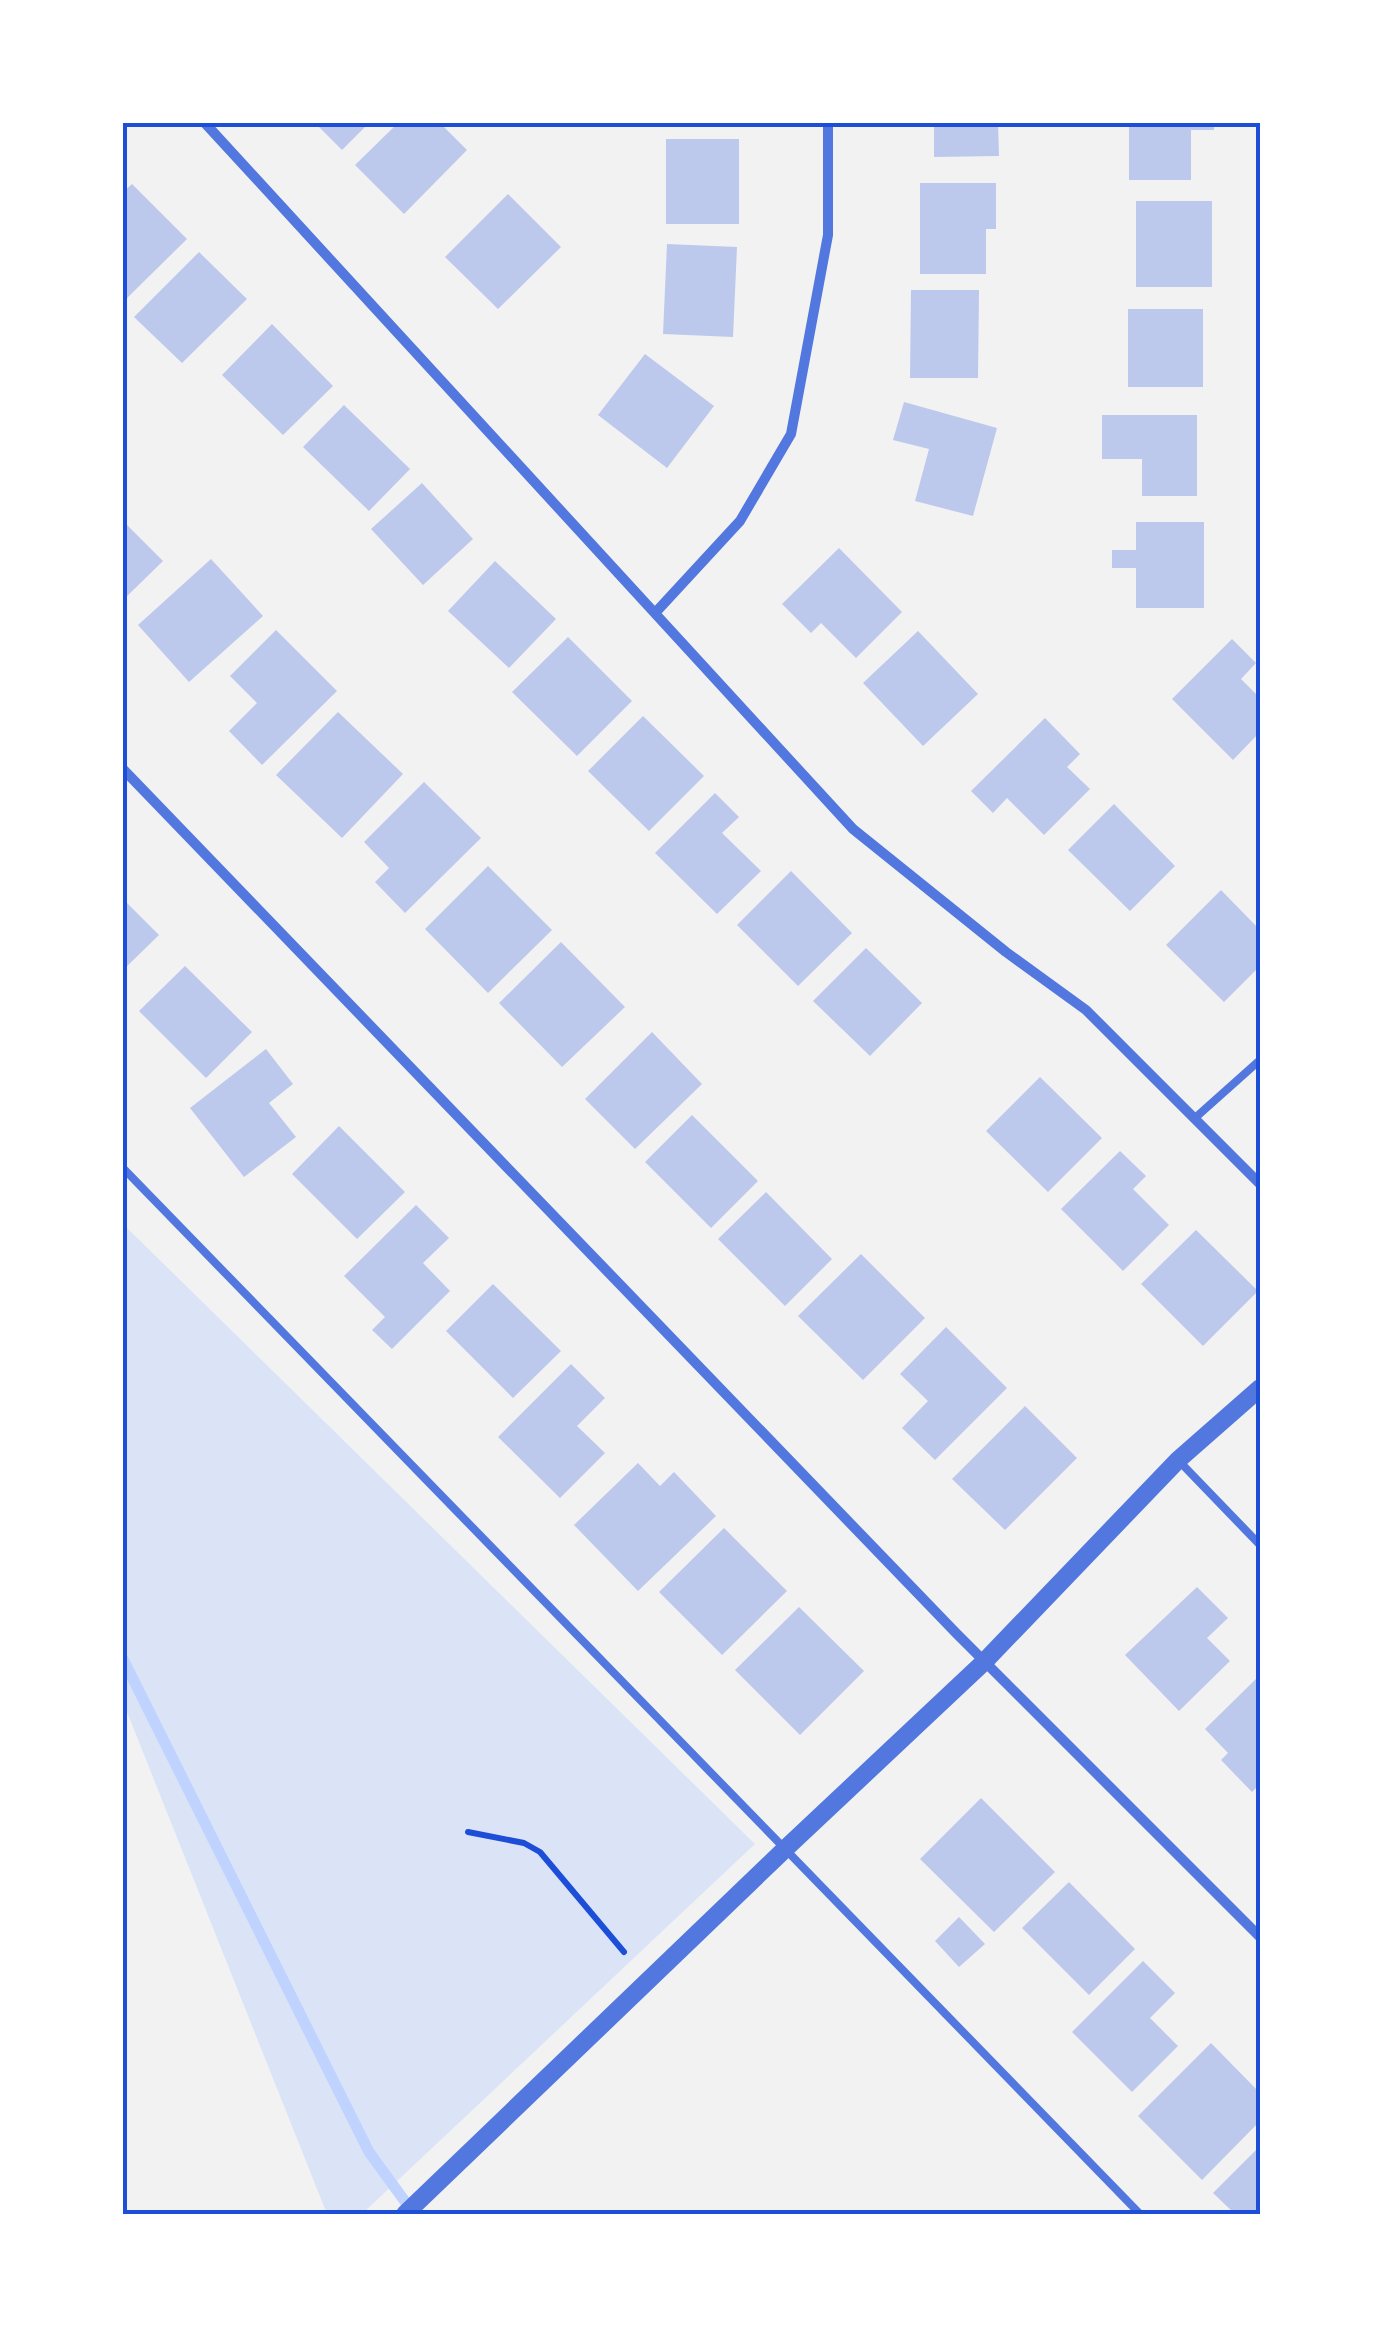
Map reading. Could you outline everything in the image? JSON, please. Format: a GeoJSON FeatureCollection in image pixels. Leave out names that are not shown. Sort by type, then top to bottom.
{"type":"FeatureCollection","features":[{"type":"Feature","properties":{"kind":"street"},"geometry":{"type":"LineString","coordinates":[[204,122],[853,829],[1006,952],[1086,1010],[1260,1184]]}},
{"type":"Feature","properties":{"kind":"street"},"geometry":{"type":"LineString","coordinates":[[656,612],[740,521],[791,434],[828,235],[828,122]]}},
{"type":"Feature","properties":{"kind":"street"},"geometry":{"type":"LineString","coordinates":[[122,768],[984,1662],[1260,1937]]}},
{"type":"Feature","properties":{"kind":"street"},"geometry":{"type":"LineString","coordinates":[[405,2214],[984,1662],[1178,1460],[1260,1388]]}},
{"type":"Feature","properties":{"kind":"lane"},"geometry":{"type":"LineString","coordinates":[[1195,1118],[1260,1060]]}},
{"type":"Feature","properties":{"kind":"lane"},"geometry":{"type":"LineString","coordinates":[[122,1167],[1140,2214]]}},
{"type":"Feature","properties":{"kind":"lane"},"geometry":{"type":"LineString","coordinates":[[1178,1460],[1260,1545]]}},
{"type":"Feature","properties":{"kind":"path"},"geometry":{"type":"LineString","coordinates":[[468,1832],[524,1843],[540,1852],[624,1952]]}},
{"type":"Feature","properties":{"kind":"shaded area"},"geometry":{"type":"Polygon","coordinates":[[[122,1223],[755,1844],[362,2214],[327,2214],[123,1702],[122,1223]]]}},
{"type":"Feature","properties":{"kind":"building"},"geometry":{"type":"Polygon","coordinates":[[[314,122],[370,122],[342,150],[314,122]]]}},
{"type":"Feature","properties":{"kind":"building"},"geometry":{"type":"Polygon","coordinates":[[[399,122],[439,122],[467,150],[404,214],[355,165],[399,122]]]}},
{"type":"Feature","properties":{"kind":"building"},"geometry":{"type":"Polygon","coordinates":[[[934,122],[998,122],[999,156],[934,157],[934,122]]]}},
{"type":"Feature","properties":{"kind":"building"},"geometry":{"type":"Polygon","coordinates":[[[1129,122],[1214,122],[1214,130],[1191,130],[1191,180],[1129,180],[1129,122]]]}},
{"type":"Feature","properties":{"kind":"building"},"geometry":{"type":"Polygon","coordinates":[[[666,139],[739,139],[739,224],[666,224],[666,139]]]}},
{"type":"Feature","properties":{"kind":"building"},"geometry":{"type":"Polygon","coordinates":[[[920,183],[996,183],[996,229],[986,229],[986,274],[920,274],[920,183]]]}},
{"type":"Feature","properties":{"kind":"building"},"geometry":{"type":"Polygon","coordinates":[[[132,184],[187,239],[122,303],[122,193],[132,184]]]}},
{"type":"Feature","properties":{"kind":"building"},"geometry":{"type":"Polygon","coordinates":[[[508,194],[561,247],[498,309],[445,257],[508,194]]]}},
{"type":"Feature","properties":{"kind":"building"},"geometry":{"type":"Polygon","coordinates":[[[1136,201],[1212,201],[1212,287],[1136,287],[1136,201]]]}},
{"type":"Feature","properties":{"kind":"building"},"geometry":{"type":"Polygon","coordinates":[[[667,244],[737,247],[733,337],[663,334],[667,244]]]}},
{"type":"Feature","properties":{"kind":"building"},"geometry":{"type":"Polygon","coordinates":[[[199,252],[247,299],[182,363],[134,317],[199,252]]]}},
{"type":"Feature","properties":{"kind":"building"},"geometry":{"type":"Polygon","coordinates":[[[911,290],[979,290],[978,378],[910,378],[911,290]]]}},
{"type":"Feature","properties":{"kind":"building"},"geometry":{"type":"Polygon","coordinates":[[[1128,309],[1203,309],[1203,387],[1128,387],[1128,309]]]}},
{"type":"Feature","properties":{"kind":"building"},"geometry":{"type":"Polygon","coordinates":[[[272,324],[333,386],[283,435],[222,375],[272,324]]]}},
{"type":"Feature","properties":{"kind":"building"},"geometry":{"type":"Polygon","coordinates":[[[645,354],[714,406],[667,468],[598,415],[645,354]]]}},
{"type":"Feature","properties":{"kind":"building"},"geometry":{"type":"Polygon","coordinates":[[[904,402],[997,428],[973,516],[915,501],[929,449],[893,440],[904,402]]]}},
{"type":"Feature","properties":{"kind":"building"},"geometry":{"type":"Polygon","coordinates":[[[344,405],[410,469],[369,511],[303,447],[344,405]]]}},
{"type":"Feature","properties":{"kind":"building"},"geometry":{"type":"Polygon","coordinates":[[[1102,415],[1197,415],[1197,496],[1142,496],[1142,459],[1102,459],[1102,415]]]}},
{"type":"Feature","properties":{"kind":"building"},"geometry":{"type":"Polygon","coordinates":[[[422,483],[473,539],[423,585],[371,529],[422,483]]]}},
{"type":"Feature","properties":{"kind":"building"},"geometry":{"type":"Polygon","coordinates":[[[122,520],[163,561],[122,601],[122,520]]]}},
{"type":"Feature","properties":{"kind":"building"},"geometry":{"type":"Polygon","coordinates":[[[1136,522],[1204,522],[1204,608],[1136,608],[1136,568],[1112,568],[1112,550],[1136,550],[1136,522]]]}},
{"type":"Feature","properties":{"kind":"building"},"geometry":{"type":"Polygon","coordinates":[[[839,548],[902,612],[856,658],[821,623],[811,633],[782,604],[839,548]]]}},
{"type":"Feature","properties":{"kind":"building"},"geometry":{"type":"Polygon","coordinates":[[[211,559],[263,616],[189,682],[138,625],[211,559]]]}},
{"type":"Feature","properties":{"kind":"building"},"geometry":{"type":"Polygon","coordinates":[[[495,561],[556,619],[509,668],[448,611],[495,561]]]}},
{"type":"Feature","properties":{"kind":"building"},"geometry":{"type":"Polygon","coordinates":[[[276,630],[337,691],[262,765],[229,731],[257,703],[230,676],[276,630]]]}},
{"type":"Feature","properties":{"kind":"building"},"geometry":{"type":"Polygon","coordinates":[[[918,631],[978,694],[923,746],[863,683],[918,631]]]}},
{"type":"Feature","properties":{"kind":"building"},"geometry":{"type":"Polygon","coordinates":[[[568,637],[632,701],[577,756],[512,692],[568,637]]]}},
{"type":"Feature","properties":{"kind":"building"},"geometry":{"type":"Polygon","coordinates":[[[1232,639],[1256,663],[1241,679],[1260,698],[1260,732],[1233,760],[1172,699],[1232,639]]]}},
{"type":"Feature","properties":{"kind":"building"},"geometry":{"type":"Polygon","coordinates":[[[338,712],[403,774],[342,838],[276,775],[338,712]]]}},
{"type":"Feature","properties":{"kind":"building"},"geometry":{"type":"Polygon","coordinates":[[[643,716],[704,776],[649,831],[588,771],[643,716]]]}},
{"type":"Feature","properties":{"kind":"building"},"geometry":{"type":"Polygon","coordinates":[[[1045,718],[1080,754],[1067,767],[1090,789],[1044,835],[1007,798],[993,813],[971,791],[1045,718]]]}},
{"type":"Feature","properties":{"kind":"building"},"geometry":{"type":"Polygon","coordinates":[[[424,782],[481,838],[405,913],[375,882],[389,868],[364,842],[424,782]]]}},
{"type":"Feature","properties":{"kind":"building"},"geometry":{"type":"Polygon","coordinates":[[[715,793],[739,817],[722,833],[761,871],[717,914],[655,853],[715,793]]]}},
{"type":"Feature","properties":{"kind":"building"},"geometry":{"type":"Polygon","coordinates":[[[1114,804],[1175,866],[1130,911],[1068,850],[1114,804]]]}},
{"type":"Feature","properties":{"kind":"building"},"geometry":{"type":"Polygon","coordinates":[[[488,866],[552,930],[488,993],[425,929],[488,866]]]}},
{"type":"Feature","properties":{"kind":"building"},"geometry":{"type":"Polygon","coordinates":[[[791,871],[852,933],[798,986],[737,925],[791,871]]]}},
{"type":"Feature","properties":{"kind":"building"},"geometry":{"type":"Polygon","coordinates":[[[1221,890],[1260,930],[1260,966],[1224,1002],[1166,945],[1221,890]]]}},
{"type":"Feature","properties":{"kind":"building"},"geometry":{"type":"Polygon","coordinates":[[[122,898],[159,935],[122,971],[122,898]]]}},
{"type":"Feature","properties":{"kind":"building"},"geometry":{"type":"Polygon","coordinates":[[[561,942],[625,1007],[562,1067],[499,1003],[561,942]]]}},
{"type":"Feature","properties":{"kind":"building"},"geometry":{"type":"Polygon","coordinates":[[[866,948],[922,1003],[870,1056],[813,1001],[866,948]]]}},
{"type":"Feature","properties":{"kind":"building"},"geometry":{"type":"Polygon","coordinates":[[[185,966],[252,1032],[206,1078],[139,1011],[185,966]]]}},
{"type":"Feature","properties":{"kind":"building"},"geometry":{"type":"Polygon","coordinates":[[[652,1032],[702,1084],[635,1149],[585,1099],[652,1032]]]}},
{"type":"Feature","properties":{"kind":"building"},"geometry":{"type":"Polygon","coordinates":[[[266,1049],[293,1084],[269,1103],[296,1137],[244,1177],[190,1108],[266,1049]]]}},
{"type":"Feature","properties":{"kind":"building"},"geometry":{"type":"Polygon","coordinates":[[[1040,1077],[1102,1138],[1048,1192],[986,1131],[1040,1077]]]}},
{"type":"Feature","properties":{"kind":"building"},"geometry":{"type":"Polygon","coordinates":[[[692,1115],[758,1181],[711,1228],[645,1162],[692,1115]]]}},
{"type":"Feature","properties":{"kind":"building"},"geometry":{"type":"Polygon","coordinates":[[[339,1126],[405,1192],[357,1239],[292,1174],[339,1126]]]}},
{"type":"Feature","properties":{"kind":"building"},"geometry":{"type":"Polygon","coordinates":[[[1120,1151],[1146,1176],[1133,1189],[1169,1225],[1123,1271],[1061,1209],[1120,1151]]]}},
{"type":"Feature","properties":{"kind":"building"},"geometry":{"type":"Polygon","coordinates":[[[766,1192],[832,1259],[785,1306],[718,1239],[766,1192]]]}},
{"type":"Feature","properties":{"kind":"building"},"geometry":{"type":"Polygon","coordinates":[[[416,1205],[449,1238],[423,1263],[450,1291],[392,1349],[372,1330],[385,1317],[344,1276],[416,1205]]]}},
{"type":"Feature","properties":{"kind":"building"},"geometry":{"type":"Polygon","coordinates":[[[1196,1230],[1258,1291],[1203,1346],[1141,1284],[1196,1230]]]}},
{"type":"Feature","properties":{"kind":"building"},"geometry":{"type":"Polygon","coordinates":[[[861,1254],[925,1318],[863,1380],[798,1316],[861,1254]]]}},
{"type":"Feature","properties":{"kind":"building"},"geometry":{"type":"Polygon","coordinates":[[[493,1284],[561,1351],[513,1398],[446,1331],[493,1284]]]}},
{"type":"Feature","properties":{"kind":"building"},"geometry":{"type":"Polygon","coordinates":[[[946,1327],[1007,1388],[935,1460],[902,1428],[928,1401],[900,1374],[946,1327]]]}},
{"type":"Feature","properties":{"kind":"building"},"geometry":{"type":"Polygon","coordinates":[[[571,1364],[605,1398],[577,1426],[605,1453],[560,1498],[498,1437],[571,1364]]]}},
{"type":"Feature","properties":{"kind":"building"},"geometry":{"type":"Polygon","coordinates":[[[1025,1406],[1077,1458],[1005,1530],[952,1479],[1025,1406]]]}},
{"type":"Feature","properties":{"kind":"building"},"geometry":{"type":"Polygon","coordinates":[[[638,1463],[660,1486],[674,1472],[716,1516],[638,1591],[574,1525],[638,1463]]]}},
{"type":"Feature","properties":{"kind":"building"},"geometry":{"type":"Polygon","coordinates":[[[724,1528],[787,1591],[722,1655],[659,1592],[724,1528]]]}},
{"type":"Feature","properties":{"kind":"building"},"geometry":{"type":"Polygon","coordinates":[[[1197,1587],[1228,1618],[1207,1638],[1230,1661],[1179,1711],[1125,1655],[1197,1587]]]}},
{"type":"Feature","properties":{"kind":"building"},"geometry":{"type":"Polygon","coordinates":[[[799,1607],[864,1671],[800,1735],[735,1670],[799,1607]]]}},
{"type":"Feature","properties":{"kind":"building"},"geometry":{"type":"Polygon","coordinates":[[[1260,1675],[1260,1784],[1252,1792],[1221,1760],[1228,1753],[1205,1729],[1260,1675]]]}},
{"type":"Feature","properties":{"kind":"building"},"geometry":{"type":"Polygon","coordinates":[[[981,1798],[1055,1872],[994,1932],[920,1859],[981,1798]]]}},
{"type":"Feature","properties":{"kind":"building"},"geometry":{"type":"Polygon","coordinates":[[[1069,1882],[1135,1949],[1089,1995],[1022,1928],[1069,1882]]]}},
{"type":"Feature","properties":{"kind":"building"},"geometry":{"type":"Polygon","coordinates":[[[959,1917],[985,1944],[959,1967],[935,1941],[959,1917]]]}},
{"type":"Feature","properties":{"kind":"building"},"geometry":{"type":"Polygon","coordinates":[[[1143,1961],[1175,1993],[1150,2018],[1178,2046],[1132,2092],[1072,2032],[1143,1961]]]}},
{"type":"Feature","properties":{"kind":"building"},"geometry":{"type":"Polygon","coordinates":[[[1211,2043],[1260,2093],[1260,2121],[1202,2180],[1138,2116],[1211,2043]]]}},
{"type":"Feature","properties":{"kind":"building"},"geometry":{"type":"Polygon","coordinates":[[[1260,2146],[1260,2214],[1235,2214],[1213,2193],[1260,2146]]]}},
{"type":"Feature","properties":{"kind":"waterway"},"geometry":{"type":"LineString","coordinates":[[122,1657],[369,2152],[412,2211]]}}]}
